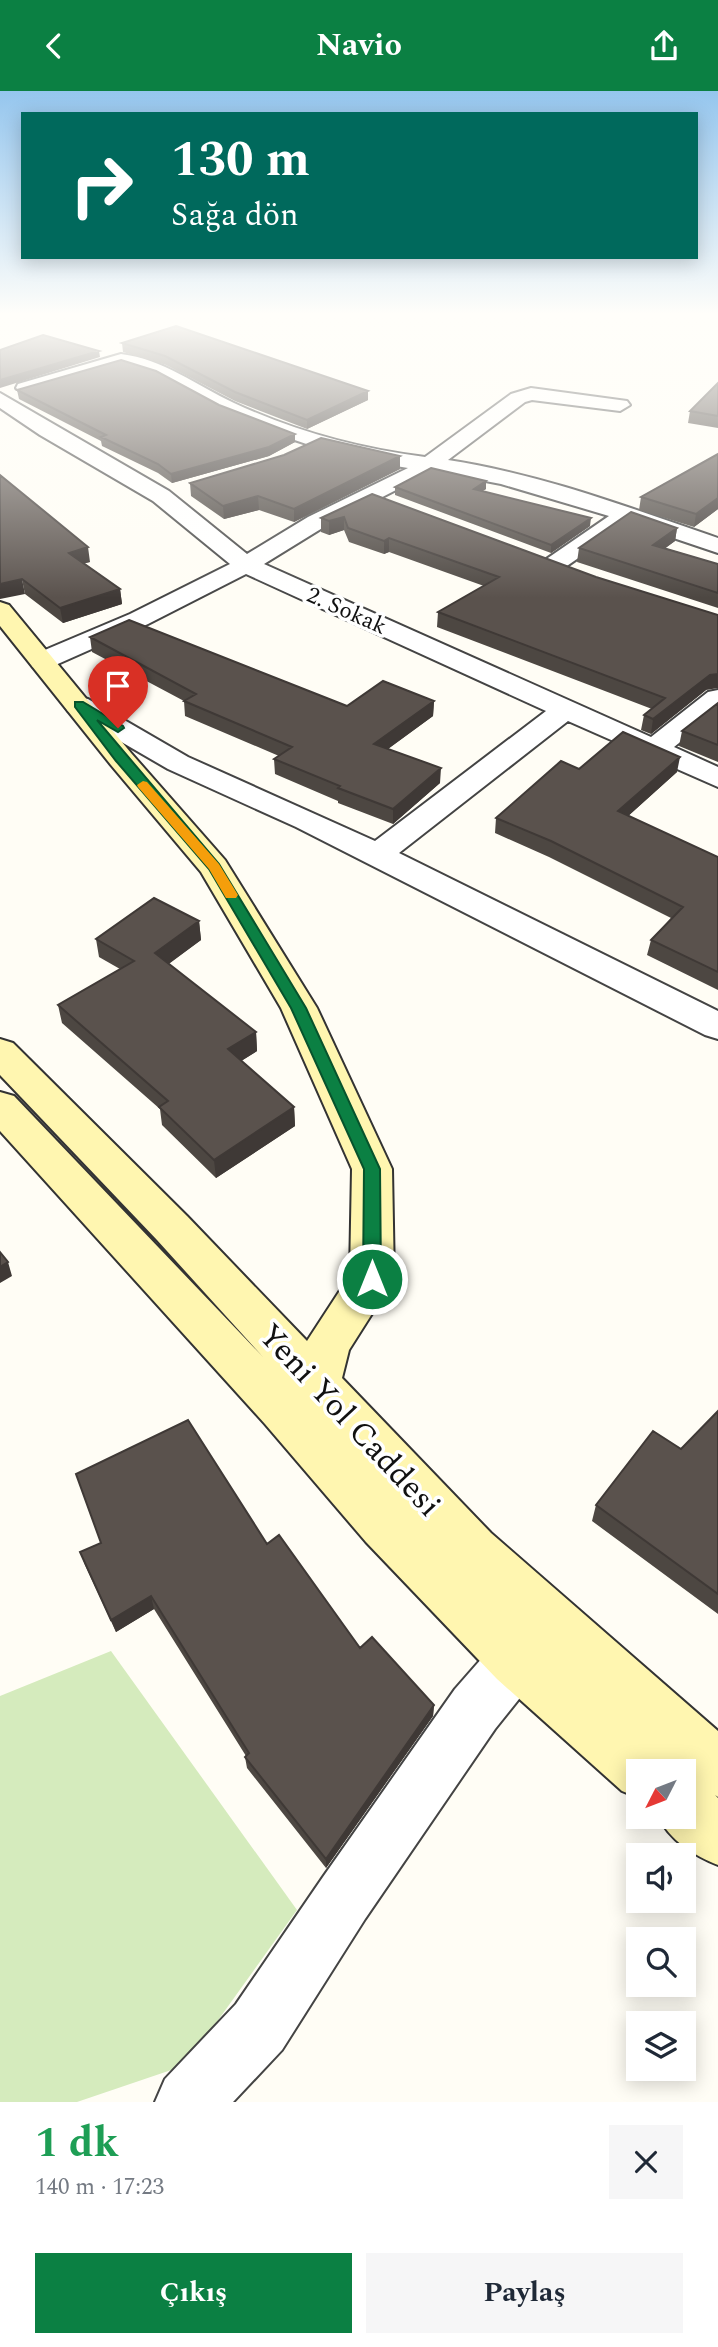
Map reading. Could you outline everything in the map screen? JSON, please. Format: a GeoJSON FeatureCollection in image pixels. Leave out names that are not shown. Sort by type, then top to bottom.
{"type":"FeatureCollection","features":[{"type":"Feature","properties":{"kind":"main road"},"geometry":{"type":"LineString","coordinates":[[0,610],[121,759],[214,867],[299,1008],[372,1169],[372,1279],[328,1344],[318,1382],[320,1453]]}},
{"type":"Feature","properties":{"kind":"main road","name":"Yeni Yol Caddesi"},"geometry":{"type":"LineString","coordinates":[[0,1052],[318,1382],[473,1551],[594,1662],[718,1768]]}},
{"type":"Feature","properties":{"kind":"main road","name":"Yeni Yol Caddesi"},"geometry":{"type":"LineString","coordinates":[[0,1106],[282,1409],[384,1525],[516,1660],[628,1759]]}},
{"type":"Feature","properties":{"kind":"main road"},"geometry":{"type":"LineString","coordinates":[[696,1817],[718,1836]]}},
{"type":"Feature","properties":{"kind":"street","name":"2. Sokak"},"geometry":{"type":"LineString","coordinates":[[18,410],[47,431],[161,496],[246,565],[718,779]]}},
{"type":"Feature","properties":{"kind":"street"},"geometry":{"type":"LineString","coordinates":[[233,410],[320,441],[373,456],[474,472],[626,514],[718,546]]}},
{"type":"Feature","properties":{"kind":"street"},"geometry":{"type":"LineString","coordinates":[[42,661],[139,619],[246,565],[316,522],[372,496],[430,464],[502,410]]}},
{"type":"Feature","properties":{"kind":"street"},"geometry":{"type":"LineString","coordinates":[[298,451],[320,441]]}},
{"type":"Feature","properties":{"kind":"street"},"geometry":{"type":"LineString","coordinates":[[161,496],[185,490]]}},
{"type":"Feature","properties":{"kind":"street"},"geometry":{"type":"LineString","coordinates":[[372,496],[398,506]]}},
{"type":"Feature","properties":{"kind":"street"},"geometry":{"type":"LineString","coordinates":[[554,565],[626,514]]}},
{"type":"Feature","properties":{"kind":"street"},"geometry":{"type":"LineString","coordinates":[[528,555],[579,574]]}},
{"type":"Feature","properties":{"kind":"street"},"geometry":{"type":"LineString","coordinates":[[654,749],[718,698]]}},
{"type":"Feature","properties":{"kind":"street"},"geometry":{"type":"LineString","coordinates":[[79,705],[178,762],[377,855],[718,1026]]}},
{"type":"Feature","properties":{"kind":"street"},"geometry":{"type":"LineString","coordinates":[[377,855],[564,711]]}},
{"type":"Feature","properties":{"kind":"street"},"geometry":{"type":"LineString","coordinates":[[188,2102],[259,2027],[344,1898],[475,1709],[516,1660]]}},
{"type":"Feature","properties":{"kind":"green space"},"geometry":{"type":"Polygon","coordinates":[[[111,1651],[297,1910],[186,2065],[77,2102],[0,2102],[0,1696],[111,1651]]]}},
{"type":"Feature","properties":{"kind":"building"},"geometry":{"type":"Polygon","coordinates":[[[56,410],[232,410],[295,434],[269,447],[171,474],[158,464],[101,437],[106,435],[56,410]]]}},
{"type":"Feature","properties":{"kind":"building"},"geometry":{"type":"Polygon","coordinates":[[[281,410],[328,410],[307,420],[281,410]]]}},
{"type":"Feature","properties":{"kind":"building"},"geometry":{"type":"Polygon","coordinates":[[[718,410],[718,416],[690,411],[718,410]]]}},
{"type":"Feature","properties":{"kind":"building"},"geometry":{"type":"Polygon","coordinates":[[[321,438],[400,456],[294,509],[258,496],[223,506],[190,483],[284,455],[321,438]]]}},
{"type":"Feature","properties":{"kind":"building"},"geometry":{"type":"Polygon","coordinates":[[[718,454],[718,498],[696,514],[641,497],[718,454]]]}},
{"type":"Feature","properties":{"kind":"building"},"geometry":{"type":"Polygon","coordinates":[[[431,468],[486,481],[474,489],[591,518],[551,545],[395,487],[431,468]]]}},
{"type":"Feature","properties":{"kind":"building"},"geometry":{"type":"Polygon","coordinates":[[[0,475],[88,547],[69,553],[120,589],[60,608],[22,579],[0,584],[0,475]]]}},
{"type":"Feature","properties":{"kind":"building"},"geometry":{"type":"Polygon","coordinates":[[[372,494],[596,577],[718,615],[718,674],[710,675],[653,719],[644,715],[665,698],[438,612],[499,577],[389,538],[384,541],[348,528],[344,517],[329,521],[321,518],[372,494]]]}},
{"type":"Feature","properties":{"kind":"building"},"geometry":{"type":"Polygon","coordinates":[[[631,512],[677,528],[653,545],[718,564],[718,593],[579,548],[631,512]]]}},
{"type":"Feature","properties":{"kind":"building"},"geometry":{"type":"Polygon","coordinates":[[[129,620],[347,706],[383,681],[434,701],[374,744],[441,768],[393,809],[274,759],[292,747],[184,701],[196,694],[90,637],[129,620]]]}},
{"type":"Feature","properties":{"kind":"building"},"geometry":{"type":"Polygon","coordinates":[[[718,703],[718,745],[682,731],[718,703]]]}},
{"type":"Feature","properties":{"kind":"building"},"geometry":{"type":"Polygon","coordinates":[[[623,732],[680,757],[618,811],[718,857],[718,972],[651,940],[683,907],[551,841],[496,818],[561,761],[579,769],[623,732]]]}},
{"type":"Feature","properties":{"kind":"building"},"geometry":{"type":"Polygon","coordinates":[[[154,898],[199,921],[155,953],[256,1032],[228,1049],[294,1107],[214,1160],[159,1107],[168,1101],[58,1005],[134,961],[96,939],[154,898]]]}},
{"type":"Feature","properties":{"kind":"building"},"geometry":{"type":"Polygon","coordinates":[[[0,1252],[8,1262],[0,1267],[0,1252]]]}},
{"type":"Feature","properties":{"kind":"building"},"geometry":{"type":"Polygon","coordinates":[[[718,1411],[718,1594],[596,1505],[653,1431],[681,1449],[718,1411]]]}},
{"type":"Feature","properties":{"kind":"building"},"geometry":{"type":"Polygon","coordinates":[[[188,1420],[267,1544],[279,1535],[360,1648],[372,1637],[434,1705],[326,1859],[245,1757],[249,1753],[151,1596],[111,1620],[80,1552],[101,1543],[76,1474],[188,1420]]]}},
{"type":"Feature","properties":{"kind":"slow traffic"},"geometry":{"type":"LineString","coordinates":[[143,785],[214,867],[231,895]]}},
{"type":"Feature","properties":{"kind":"route"},"geometry":{"type":"LineString","coordinates":[[118,728],[79,705],[121,759],[214,867],[299,1008],[372,1169],[372,1279]]}}]}
